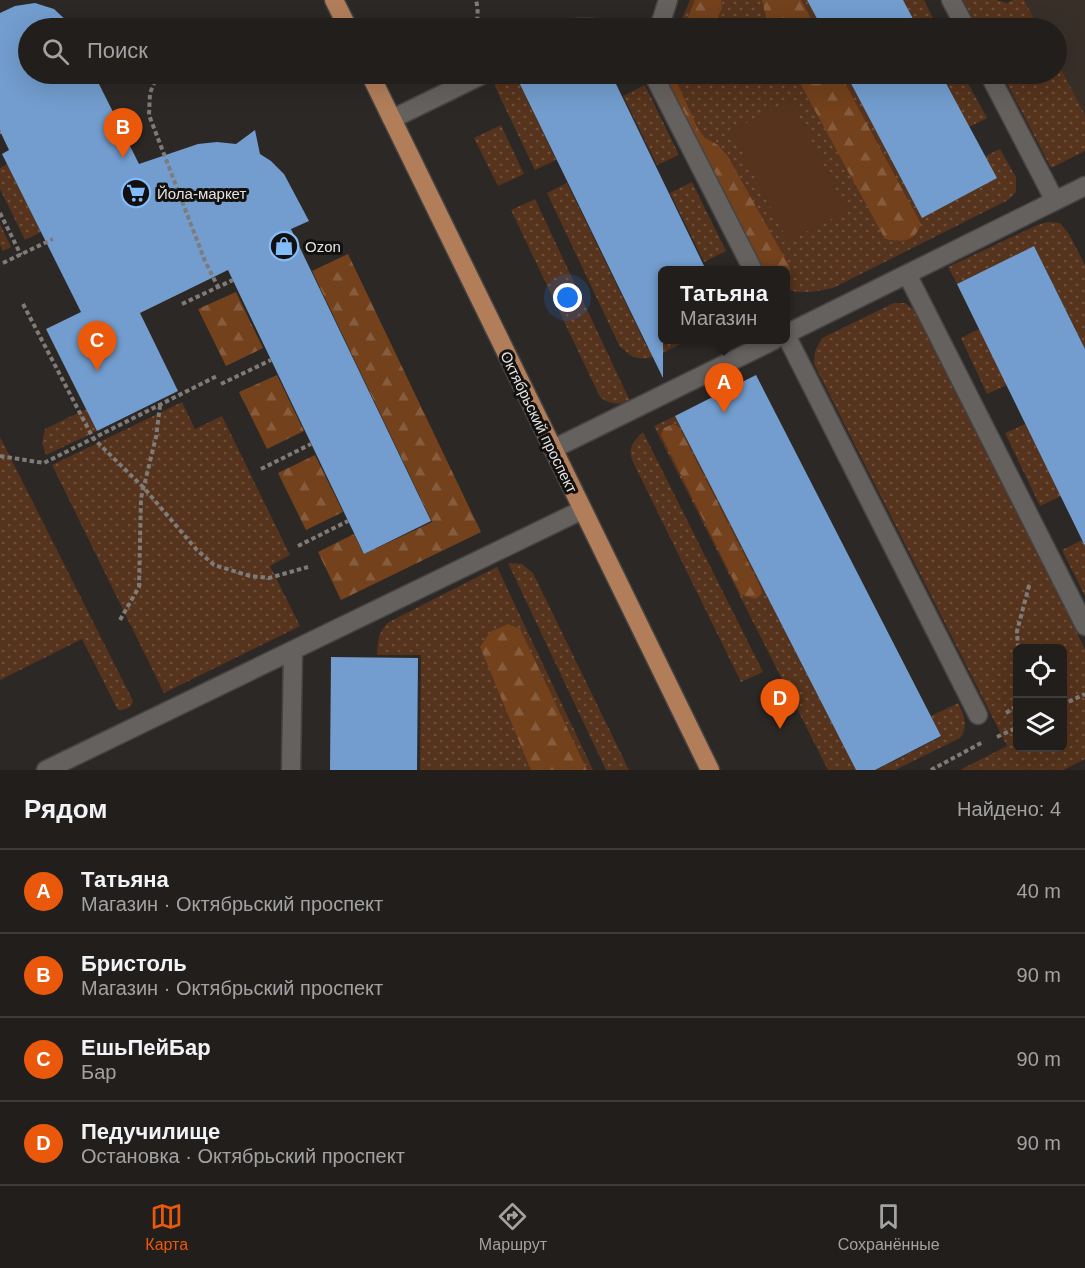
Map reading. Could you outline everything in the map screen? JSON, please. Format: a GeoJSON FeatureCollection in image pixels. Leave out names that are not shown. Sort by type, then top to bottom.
{"type":"FeatureCollection","features":[{"type":"Feature","properties":{"kind":"main road"},"geometry":{"type":"LineString","coordinates":[[334,0],[343,18]]}},
{"type":"Feature","properties":{"kind":"main road","name":"Октябрьский проспект"},"geometry":{"type":"LineString","coordinates":[[375,84],[710,770]]}},
{"type":"Feature","properties":{"kind":"lane"},"geometry":{"type":"LineString","coordinates":[[662,18],[668,0]]}},
{"type":"Feature","properties":{"kind":"lane"},"geometry":{"type":"LineString","coordinates":[[951,0],[961,18]]}},
{"type":"Feature","properties":{"kind":"lane"},"geometry":{"type":"LineString","coordinates":[[392,119],[464,84]]}},
{"type":"Feature","properties":{"kind":"lane"},"geometry":{"type":"LineString","coordinates":[[658,84],[751,266]]}},
{"type":"Feature","properties":{"kind":"lane"},"geometry":{"type":"LineString","coordinates":[[994,84],[1055,201]]}},
{"type":"Feature","properties":{"kind":"lane"},"geometry":{"type":"LineString","coordinates":[[790,333],[1085,186]]}},
{"type":"Feature","properties":{"kind":"lane"},"geometry":{"type":"LineString","coordinates":[[907,274],[1085,626]]}},
{"type":"Feature","properties":{"kind":"lane"},"geometry":{"type":"LineString","coordinates":[[790,343],[978,715]]}},
{"type":"Feature","properties":{"kind":"lane"},"geometry":{"type":"LineString","coordinates":[[552,449],[764,344]]}},
{"type":"Feature","properties":{"kind":"lane"},"geometry":{"type":"LineString","coordinates":[[45,770],[77,762],[293,651],[582,510]]}},
{"type":"Feature","properties":{"kind":"lane"},"geometry":{"type":"LineString","coordinates":[[291,770],[293,651]]}},
{"type":"Feature","properties":{"kind":"path"},"geometry":{"type":"LineString","coordinates":[[476,0],[477,18]]}},
{"type":"Feature","properties":{"kind":"path"},"geometry":{"type":"LineString","coordinates":[[154,84],[150,93],[149,115],[205,261],[218,287]]}},
{"type":"Feature","properties":{"kind":"path"},"geometry":{"type":"LineString","coordinates":[[0,213],[21,255]]}},
{"type":"Feature","properties":{"kind":"path"},"geometry":{"type":"LineString","coordinates":[[3,263],[53,239]]}},
{"type":"Feature","properties":{"kind":"path"},"geometry":{"type":"LineString","coordinates":[[182,304],[233,280]]}},
{"type":"Feature","properties":{"kind":"path"},"geometry":{"type":"LineString","coordinates":[[24,304],[93,438],[144,488],[196,549],[214,565],[250,576],[269,578],[308,567]]}},
{"type":"Feature","properties":{"kind":"path"},"geometry":{"type":"LineString","coordinates":[[221,384],[271,360]]}},
{"type":"Feature","properties":{"kind":"path"},"geometry":{"type":"LineString","coordinates":[[0,456],[44,463],[217,376]]}},
{"type":"Feature","properties":{"kind":"path"},"geometry":{"type":"LineString","coordinates":[[120,620],[139,587],[141,498],[156,437],[160,405]]}},
{"type":"Feature","properties":{"kind":"path"},"geometry":{"type":"LineString","coordinates":[[261,469],[311,444]]}},
{"type":"Feature","properties":{"kind":"path"},"geometry":{"type":"LineString","coordinates":[[298,546],[348,521]]}},
{"type":"Feature","properties":{"kind":"path"},"geometry":{"type":"LineString","coordinates":[[1018,644],[1017,631],[1042,541]]}},
{"type":"Feature","properties":{"kind":"path"},"geometry":{"type":"LineString","coordinates":[[1067,703],[1085,694]]}},
{"type":"Feature","properties":{"kind":"path"},"geometry":{"type":"LineString","coordinates":[[932,770],[983,744],[986,736],[984,725],[978,715]]}},
{"type":"Feature","properties":{"kind":"shaded area"},"geometry":{"type":"Polygon","coordinates":[[[690,0],[807,0],[817,18],[682,18],[690,0]]]}},
{"type":"Feature","properties":{"kind":"shaded area"},"geometry":{"type":"Polygon","coordinates":[[[903,0],[924,0],[933,18],[913,18],[903,0]]]}},
{"type":"Feature","properties":{"kind":"shaded area"},"geometry":{"type":"Polygon","coordinates":[[[963,0],[996,0],[1007,3],[1013,0],[1024,0],[1034,18],[973,18],[963,0]]]}},
{"type":"Feature","properties":{"kind":"shaded area"},"geometry":{"type":"Polygon","coordinates":[[[1024,0],[1085,0],[1085,115],[1067,80],[1067,18],[1034,18],[1024,0]]]}},
{"type":"Feature","properties":{"kind":"shaded area"},"geometry":{"type":"Polygon","coordinates":[[[1067,80],[1085,115],[1085,151],[1051,168],[1007,84],[1067,84],[1067,80]]]}},
{"type":"Feature","properties":{"kind":"shaded area"},"geometry":{"type":"Polygon","coordinates":[[[495,84],[520,84],[556,160],[535,170],[495,84]]]}},
{"type":"Feature","properties":{"kind":"shaded area"},"geometry":{"type":"Polygon","coordinates":[[[667,84],[851,84],[922,217],[996,177],[985,156],[1000,149],[1016,177],[1016,192],[1008,200],[833,288],[804,292],[790,290],[790,266],[783,266],[667,84]]]}},
{"type":"Feature","properties":{"kind":"shaded area"},"geometry":{"type":"Polygon","coordinates":[[[946,84],[968,84],[987,118],[969,127],[946,84]]]}},
{"type":"Feature","properties":{"kind":"shaded area"},"geometry":{"type":"Polygon","coordinates":[[[645,85],[679,155],[657,165],[623,96],[645,85]]]}},
{"type":"Feature","properties":{"kind":"shaded area"},"geometry":{"type":"Polygon","coordinates":[[[791,100],[847,211],[788,241],[731,131],[791,100]]]}},
{"type":"Feature","properties":{"kind":"shaded area"},"geometry":{"type":"Polygon","coordinates":[[[501,125],[524,174],[498,186],[474,138],[501,125]]]}},
{"type":"Feature","properties":{"kind":"shaded area"},"geometry":{"type":"Polygon","coordinates":[[[7,164],[41,232],[25,240],[0,189],[0,168],[7,164]]]}},
{"type":"Feature","properties":{"kind":"shaded area"},"geometry":{"type":"Polygon","coordinates":[[[692,182],[726,251],[704,262],[670,193],[692,182]]]}},
{"type":"Feature","properties":{"kind":"shaded area"},"geometry":{"type":"Polygon","coordinates":[[[567,183],[648,349],[660,344],[680,344],[661,354],[646,358],[632,356],[620,347],[547,193],[567,183]]]}},
{"type":"Feature","properties":{"kind":"shaded area"},"geometry":{"type":"Polygon","coordinates":[[[535,199],[630,401],[614,404],[600,397],[511,210],[535,199]]]}},
{"type":"Feature","properties":{"kind":"shaded area"},"geometry":{"type":"Polygon","coordinates":[[[1047,222],[1060,223],[1069,234],[1085,265],[1085,349],[1034,246],[957,284],[948,267],[1047,222]]]}},
{"type":"Feature","properties":{"kind":"shaded area"},"geometry":{"type":"Polygon","coordinates":[[[0,224],[11,247],[3,251],[0,245],[0,224]]]}},
{"type":"Feature","properties":{"kind":"shaded area"},"geometry":{"type":"Polygon","coordinates":[[[894,303],[905,303],[913,309],[1085,649],[1085,759],[1063,770],[960,770],[1007,746],[814,364],[815,351],[822,338],[894,303]]]}},
{"type":"Feature","properties":{"kind":"shaded area"},"geometry":{"type":"Polygon","coordinates":[[[979,329],[1007,385],[987,394],[961,338],[979,329]]]}},
{"type":"Feature","properties":{"kind":"shaded area"},"geometry":{"type":"Polygon","coordinates":[[[182,402],[195,429],[222,416],[290,555],[270,566],[300,626],[164,693],[52,465],[182,402]]]}},
{"type":"Feature","properties":{"kind":"shaded area"},"geometry":{"type":"Polygon","coordinates":[[[86,409],[97,431],[46,455],[42,443],[45,429],[86,409]]]}},
{"type":"Feature","properties":{"kind":"shaded area"},"geometry":{"type":"Polygon","coordinates":[[[675,416],[856,770],[828,770],[654,426],[675,416]]]}},
{"type":"Feature","properties":{"kind":"shaded area"},"geometry":{"type":"Polygon","coordinates":[[[1025,424],[1061,496],[1040,506],[1005,433],[1025,424]]]}},
{"type":"Feature","properties":{"kind":"shaded area"},"geometry":{"type":"Polygon","coordinates":[[[643,432],[763,672],[741,682],[632,460],[632,445],[643,432]]]}},
{"type":"Feature","properties":{"kind":"shaded area"},"geometry":{"type":"Polygon","coordinates":[[[0,437],[133,701],[123,710],[118,710],[82,639],[0,680],[0,437]]]}},
{"type":"Feature","properties":{"kind":"shaded area"},"geometry":{"type":"Polygon","coordinates":[[[1082,540],[1085,545],[1085,596],[1062,550],[1082,540]]]}},
{"type":"Feature","properties":{"kind":"shaded area"},"geometry":{"type":"Polygon","coordinates":[[[508,563],[522,564],[533,573],[629,770],[606,770],[508,563]]]}},
{"type":"Feature","properties":{"kind":"shaded area"},"geometry":{"type":"Polygon","coordinates":[[[497,567],[593,770],[420,770],[421,655],[377,655],[381,633],[389,622],[497,567]]]}},
{"type":"Feature","properties":{"kind":"shaded area"},"geometry":{"type":"Polygon","coordinates":[[[958,703],[965,725],[960,738],[895,770],[876,770],[941,737],[931,716],[958,703]]]}},
{"type":"Feature","properties":{"kind":"green space"},"geometry":{"type":"Polygon","coordinates":[[[695,0],[721,0],[722,8],[718,18],[688,18],[695,0]]]}},
{"type":"Feature","properties":{"kind":"green space"},"geometry":{"type":"Polygon","coordinates":[[[762,0],[801,0],[811,18],[766,18],[762,0]]]}},
{"type":"Feature","properties":{"kind":"green space"},"geometry":{"type":"Polygon","coordinates":[[[668,84],[678,84],[698,129],[705,138],[718,145],[727,155],[789,266],[759,266],[668,84]]]}},
{"type":"Feature","properties":{"kind":"green space"},"geometry":{"type":"Polygon","coordinates":[[[800,84],[845,84],[921,224],[915,235],[907,240],[885,239],[800,84]]]}},
{"type":"Feature","properties":{"kind":"green space"},"geometry":{"type":"Polygon","coordinates":[[[348,254],[481,532],[341,600],[318,552],[354,534],[364,554],[432,522],[312,271],[348,254]]]}},
{"type":"Feature","properties":{"kind":"green space"},"geometry":{"type":"Polygon","coordinates":[[[236,292],[263,348],[226,366],[198,309],[236,292]]]}},
{"type":"Feature","properties":{"kind":"green space"},"geometry":{"type":"Polygon","coordinates":[[[277,375],[304,431],[267,449],[239,392],[277,375]]]}},
{"type":"Feature","properties":{"kind":"green space"},"geometry":{"type":"Polygon","coordinates":[[[673,424],[679,427],[761,588],[762,593],[756,599],[741,595],[661,435],[664,428],[673,424]]]}},
{"type":"Feature","properties":{"kind":"green space"},"geometry":{"type":"Polygon","coordinates":[[[315,455],[343,512],[306,530],[278,473],[315,455]]]}},
{"type":"Feature","properties":{"kind":"green space"},"geometry":{"type":"Polygon","coordinates":[[[508,624],[520,629],[587,770],[531,770],[480,647],[490,632],[508,624]]]}},
{"type":"Feature","properties":{"kind":"building"},"geometry":{"type":"Polygon","coordinates":[[[807,0],[903,0],[913,18],[817,18],[807,0]]]}},
{"type":"Feature","properties":{"kind":"building"},"geometry":{"type":"Polygon","coordinates":[[[35,3],[54,9],[64,18],[18,18],[18,84],[99,84],[139,164],[198,144],[217,142],[236,144],[255,130],[260,154],[284,174],[309,221],[291,229],[431,521],[364,554],[228,270],[140,313],[178,391],[97,431],[46,329],[81,312],[2,154],[9,150],[0,131],[0,13],[15,6],[35,3]]]}},
{"type":"Feature","properties":{"kind":"building"},"geometry":{"type":"Polygon","coordinates":[[[520,84],[616,84],[704,266],[658,266],[658,344],[663,344],[663,378],[520,84]]]}},
{"type":"Feature","properties":{"kind":"building"},"geometry":{"type":"Polygon","coordinates":[[[851,84],[946,84],[997,178],[922,218],[851,84]]]}},
{"type":"Feature","properties":{"kind":"building"},"geometry":{"type":"Polygon","coordinates":[[[1034,246],[1085,349],[1085,546],[957,284],[1034,246]]]}},
{"type":"Feature","properties":{"kind":"building"},"geometry":{"type":"Polygon","coordinates":[[[756,375],[941,736],[875,770],[856,770],[675,416],[756,375]]]}},
{"type":"Feature","properties":{"kind":"building"},"geometry":{"type":"Polygon","coordinates":[[[331,657],[418,658],[417,770],[330,770],[331,657]]]}},
{"type":"Feature","properties":{"kind":"place","name":"Бристоль"},"geometry":{"type":"Point","coordinates":[123,158]}},
{"type":"Feature","properties":{"kind":"place","name":"Йола-маркет"},"geometry":{"type":"Point","coordinates":[136,193]}},
{"type":"Feature","properties":{"kind":"place","name":"Ozon"},"geometry":{"type":"Point","coordinates":[284,246]}},
{"type":"Feature","properties":{"kind":"place","name":"ЕшьПейБар"},"geometry":{"type":"Point","coordinates":[97,371]}},
{"type":"Feature","properties":{"kind":"place","name":"Татьяна"},"geometry":{"type":"Point","coordinates":[724,413]}},
{"type":"Feature","properties":{"kind":"place","name":"Педучилище"},"geometry":{"type":"Point","coordinates":[780,729]}}]}
